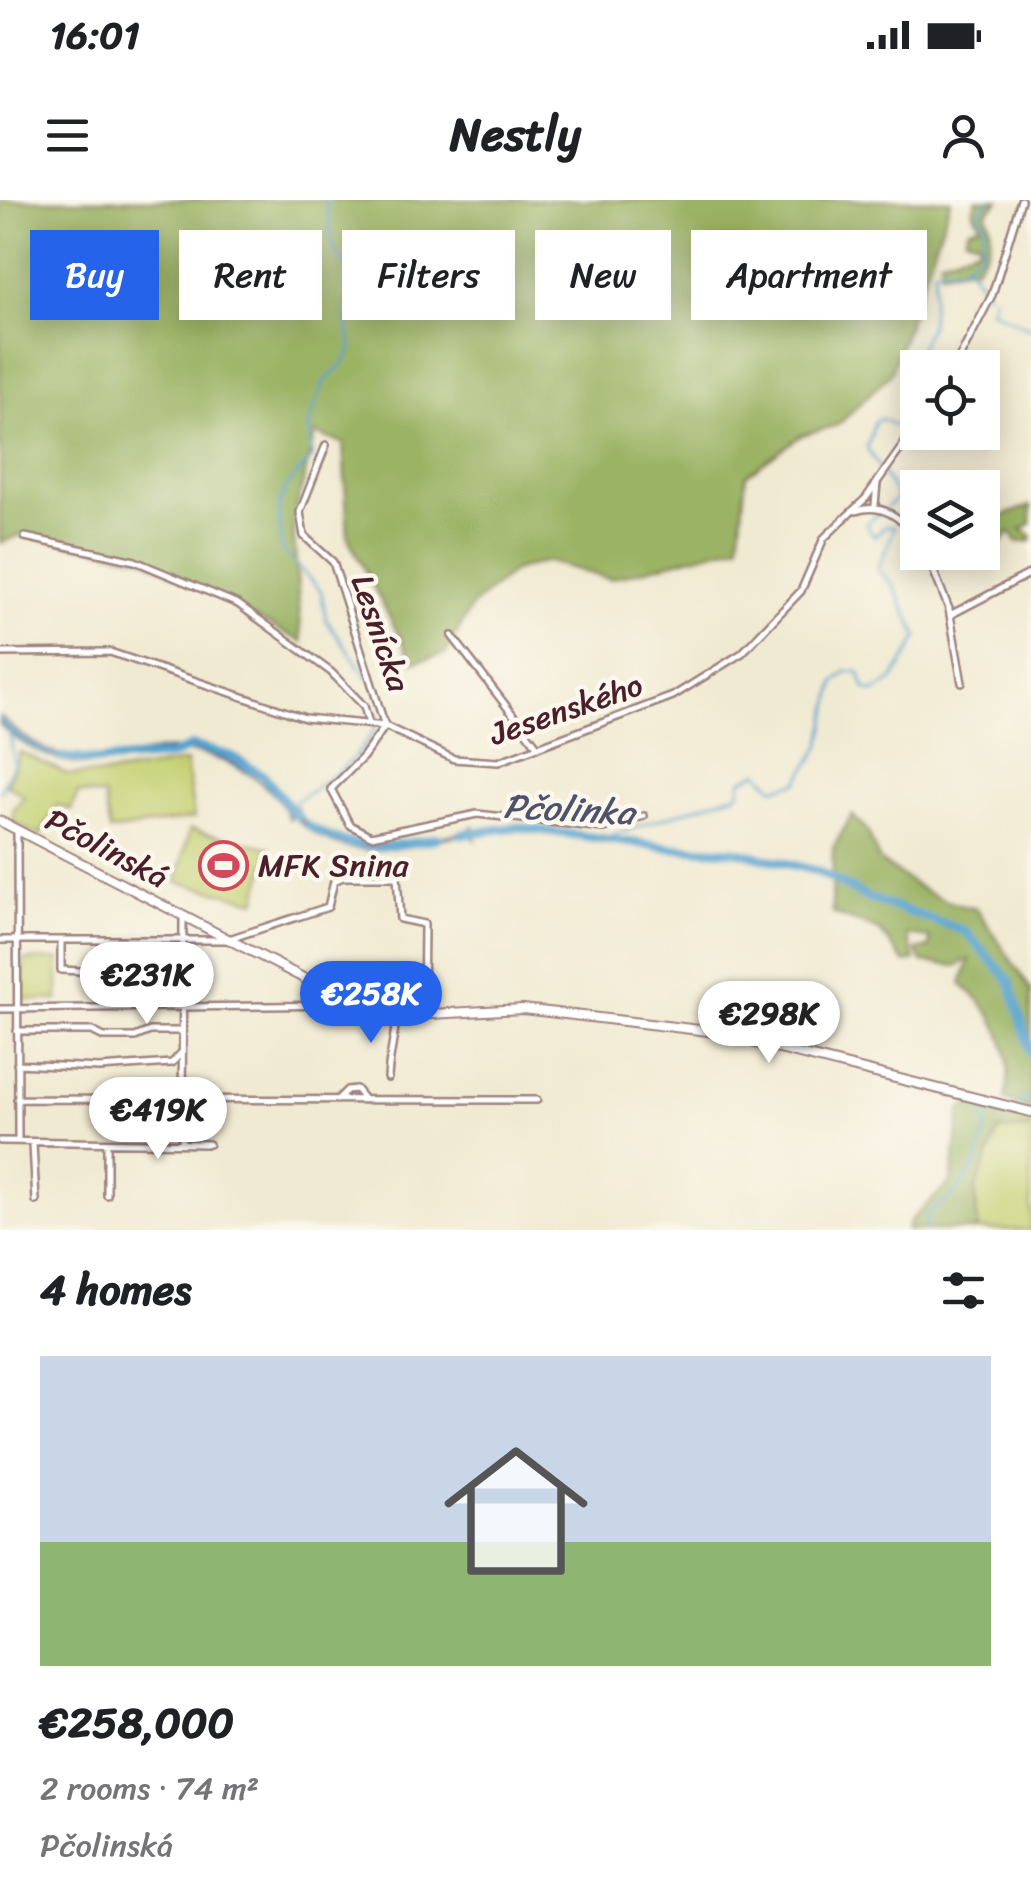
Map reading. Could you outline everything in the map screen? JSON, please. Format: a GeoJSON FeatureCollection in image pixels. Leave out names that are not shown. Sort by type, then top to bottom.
{"type":"FeatureCollection","features":[{"type":"Feature","properties":{"kind":"main road","name":"Pčolinská"},"geometry":{"type":"LineString","coordinates":[[0,820],[350,1006],[396,1016],[523,1009],[708,1031],[1031,1112]]}},
{"type":"Feature","properties":{"kind":"street"},"geometry":{"type":"LineString","coordinates":[[963,350],[992,294],[1020,200]]}},
{"type":"Feature","properties":{"kind":"street","name":"Lesnícka"},"geometry":{"type":"LineString","coordinates":[[326,445],[300,512],[304,536],[332,562],[385,726],[363,757],[331,788],[350,825],[362,834],[477,814],[604,828],[644,816]]}},
{"type":"Feature","properties":{"kind":"street","name":"Jesenského"},"geometry":{"type":"LineString","coordinates":[[0,653],[110,652],[305,718],[331,724],[385,726],[461,761],[498,762],[688,689],[742,653],[793,602],[824,538],[853,512],[901,450]]}},
{"type":"Feature","properties":{"kind":"street"},"geometry":{"type":"LineString","coordinates":[[875,505],[877,483]]}},
{"type":"Feature","properties":{"kind":"street"},"geometry":{"type":"LineString","coordinates":[[853,512],[875,505],[900,522]]}},
{"type":"Feature","properties":{"kind":"street"},"geometry":{"type":"LineString","coordinates":[[24,537],[135,561],[238,604],[331,672],[364,706],[369,724]]}},
{"type":"Feature","properties":{"kind":"street"},"geometry":{"type":"LineString","coordinates":[[933,570],[950,615],[962,682]]}},
{"type":"Feature","properties":{"kind":"street"},"geometry":{"type":"LineString","coordinates":[[950,615],[1031,573]]}},
{"type":"Feature","properties":{"kind":"street"},"geometry":{"type":"LineString","coordinates":[[452,636],[538,747]]}},
{"type":"Feature","properties":{"kind":"street"},"geometry":{"type":"LineString","coordinates":[[17,829],[18,1141]]}},
{"type":"Feature","properties":{"kind":"street"},"geometry":{"type":"LineString","coordinates":[[0,940],[226,940],[328,907],[334,881],[343,877],[397,878],[402,921],[424,924],[424,1014]]}},
{"type":"Feature","properties":{"kind":"street"},"geometry":{"type":"LineString","coordinates":[[182,1144],[183,916]]}},
{"type":"Feature","properties":{"kind":"street"},"geometry":{"type":"LineString","coordinates":[[61,940],[61,970],[80,970]]}},
{"type":"Feature","properties":{"kind":"street"},"geometry":{"type":"LineString","coordinates":[[0,1009],[350,1006]]}},
{"type":"Feature","properties":{"kind":"street"},"geometry":{"type":"LineString","coordinates":[[388,1078],[389,1044],[395,1037],[396,1016]]}},
{"type":"Feature","properties":{"kind":"street"},"geometry":{"type":"LineString","coordinates":[[17,1031],[92,1031],[104,1037],[135,1038],[150,1031],[182,1031]]}},
{"type":"Feature","properties":{"kind":"street"},"geometry":{"type":"LineString","coordinates":[[17,1064],[100,1068],[172,1063],[182,1052]]}},
{"type":"Feature","properties":{"kind":"street"},"geometry":{"type":"LineString","coordinates":[[338,1100],[347,1090],[356,1088],[364,1100]]}},
{"type":"Feature","properties":{"kind":"street"},"geometry":{"type":"LineString","coordinates":[[17,1099],[538,1100]]}},
{"type":"Feature","properties":{"kind":"street"},"geometry":{"type":"LineString","coordinates":[[0,1141],[209,1144]]}},
{"type":"Feature","properties":{"kind":"street"},"geometry":{"type":"LineString","coordinates":[[33,1144],[36,1201]]}},
{"type":"Feature","properties":{"kind":"street"},"geometry":{"type":"LineString","coordinates":[[107,1145],[107,1195]]}},
{"type":"Feature","properties":{"kind":"green space"},"geometry":{"type":"Polygon","coordinates":[[[0,200],[951,200],[927,269],[927,230],[691,230],[691,320],[909,320],[891,373],[838,425],[802,435],[746,475],[739,545],[609,579],[547,561],[513,571],[472,606],[445,654],[413,662],[348,538],[343,443],[315,434],[293,523],[302,642],[142,558],[20,535],[0,543],[0,200]]]}},
{"type":"Feature","properties":{"kind":"green space"},"geometry":{"type":"Polygon","coordinates":[[[976,200],[999,200],[986,213],[991,234],[985,253],[976,266],[941,272],[940,260],[979,247],[979,241],[965,237],[969,228],[980,225],[973,211],[976,200]]]}},
{"type":"Feature","properties":{"kind":"green space"},"geometry":{"type":"Polygon","coordinates":[[[1031,505],[1031,524],[1021,529],[1031,535],[1031,541],[1017,542],[1010,532],[1000,544],[1000,517],[1031,505]]]}},
{"type":"Feature","properties":{"kind":"green space"},"geometry":{"type":"Polygon","coordinates":[[[20,752],[67,774],[101,775],[186,762],[194,818],[110,831],[104,796],[78,793],[71,810],[57,805],[40,836],[12,822],[14,809],[24,796],[7,785],[20,752]]]}},
{"type":"Feature","properties":{"kind":"green space"},"geometry":{"type":"Polygon","coordinates":[[[852,815],[867,830],[880,861],[937,897],[977,909],[1031,990],[1031,1111],[1005,1099],[1008,1065],[1001,1034],[984,1007],[961,984],[970,959],[956,966],[922,962],[916,950],[929,948],[930,938],[907,935],[915,960],[905,963],[880,931],[832,913],[833,848],[852,815]]]}},
{"type":"Feature","properties":{"kind":"green space","name":"MFK Snina"},"geometry":{"type":"Polygon","coordinates":[[[190,829],[270,848],[256,901],[177,882],[190,829]]]}},
{"type":"Feature","properties":{"kind":"green space"},"geometry":{"type":"Polygon","coordinates":[[[59,959],[58,1000],[23,999],[23,960],[59,959]]]}},
{"type":"Feature","properties":{"kind":"green space"},"geometry":{"type":"Polygon","coordinates":[[[973,1103],[1031,1116],[1031,1129],[998,1131],[975,1190],[978,1230],[907,1230],[910,1221],[951,1182],[961,1110],[973,1103]]]}},
{"type":"Feature","properties":{"kind":"green space"},"geometry":{"type":"Polygon","coordinates":[[[1031,1129],[1031,1230],[978,1230],[975,1190],[998,1130],[1031,1129]]]}},
{"type":"Feature","properties":{"kind":"water"},"geometry":{"type":"Polygon","coordinates":[[[0,716],[27,739],[72,758],[107,760],[178,749],[225,760],[256,779],[225,762],[190,752],[162,752],[94,764],[59,759],[17,739],[0,725],[0,716]]]}},
{"type":"Feature","properties":{"kind":"water"},"geometry":{"type":"Polygon","coordinates":[[[260,782],[289,809],[297,808],[316,831],[343,845],[336,844],[315,833],[292,816],[289,819],[282,805],[260,782]]]}},
{"type":"Feature","properties":{"kind":"water"},"geometry":{"type":"Polygon","coordinates":[[[474,825],[475,840],[469,834],[414,843],[467,832],[474,825]]]}},
{"type":"Feature","properties":{"kind":"waterway"},"geometry":{"type":"LineString","coordinates":[[326,200],[333,247],[351,272],[347,323],[352,349],[342,366],[324,382],[309,424],[312,458],[287,486],[279,505],[281,549],[321,591],[326,620],[368,678]]}},
{"type":"Feature","properties":{"kind":"waterway"},"geometry":{"type":"LineString","coordinates":[[886,508],[898,498],[867,448],[875,421],[882,419],[901,429],[908,373],[930,325],[935,269],[961,267],[981,253],[985,225],[979,213],[989,200]]}},
{"type":"Feature","properties":{"kind":"waterway"},"geometry":{"type":"LineString","coordinates":[[968,265],[987,293]]}},
{"type":"Feature","properties":{"kind":"waterway"},"geometry":{"type":"LineString","coordinates":[[991,307],[994,297]]}},
{"type":"Feature","properties":{"kind":"waterway"},"geometry":{"type":"LineString","coordinates":[[990,309],[1031,329]]}},
{"type":"Feature","properties":{"kind":"waterway"},"geometry":{"type":"LineString","coordinates":[[601,839],[739,793],[741,781],[758,772],[774,788],[797,783],[821,745],[835,682],[847,671],[859,672],[865,689],[874,692],[893,680],[918,637],[893,585],[878,569],[895,527],[885,526],[874,537],[866,524],[880,513]]}},
{"type":"Feature","properties":{"kind":"waterway"},"geometry":{"type":"LineString","coordinates":[[294,809],[295,802],[358,754],[379,714]]}},
{"type":"Feature","properties":{"kind":"waterway"},"geometry":{"type":"LineString","coordinates":[[0,792],[14,763],[10,733]]}},
{"type":"Feature","properties":{"kind":"waterway","name":"Pčolinka"},"geometry":{"type":"LineString","coordinates":[[61,757],[99,761],[170,756],[193,746],[231,756],[264,776],[297,816]]}},
{"type":"Feature","properties":{"kind":"waterway","name":"Pčolinka"},"geometry":{"type":"LineString","coordinates":[[309,826],[340,841],[371,846],[437,838]]}},
{"type":"Feature","properties":{"kind":"waterway","name":"Pčolinka"},"geometry":{"type":"LineString","coordinates":[[462,834],[517,827],[672,848],[736,851],[817,871],[868,898],[965,931],[1010,981],[1031,1053]]}},
{"type":"Feature","properties":{"kind":"waterway"},"geometry":{"type":"LineString","coordinates":[[928,1230],[924,1217],[955,1194],[975,1167],[987,1126],[983,1113],[1008,1116],[1031,1093]]}},
{"type":"Feature","properties":{"kind":"place","name":"MFK Snina"},"geometry":{"type":"Point","coordinates":[223,865]}}]}
